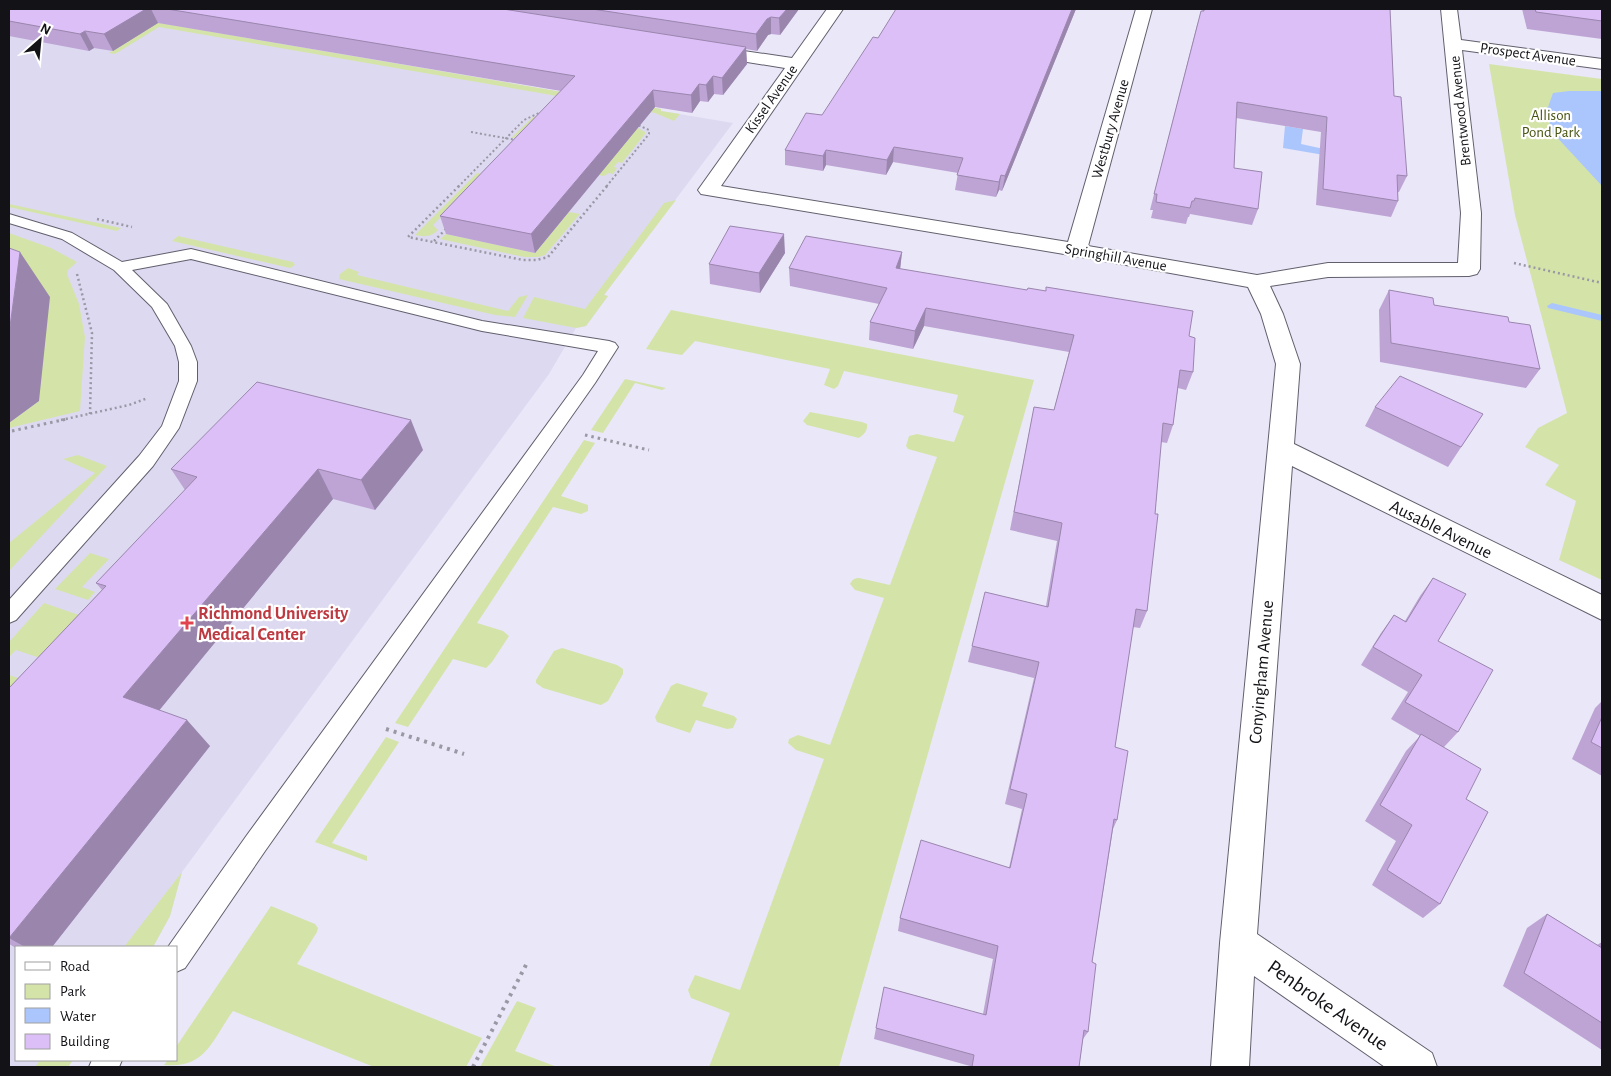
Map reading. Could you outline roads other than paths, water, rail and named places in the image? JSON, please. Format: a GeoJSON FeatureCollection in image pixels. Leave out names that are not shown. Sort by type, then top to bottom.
{"type":"FeatureCollection","features":[{"type":"Feature","properties":{"kind":"street","name":"Kissel Avenue"},"geometry":{"type":"LineString","coordinates":[[708,190],[835,9]]}},
{"type":"Feature","properties":{"kind":"street","name":"Westbury Avenue"},"geometry":{"type":"LineString","coordinates":[[1076,250],[1144,9]]}},
{"type":"Feature","properties":{"kind":"street","name":"Brentwood Avenue"},"geometry":{"type":"LineString","coordinates":[[1449,9],[1471,212]]}},
{"type":"Feature","properties":{"kind":"street","name":"Prospect Avenue"},"geometry":{"type":"LineString","coordinates":[[1453,44],[1602,64]]}},
{"type":"Feature","properties":{"kind":"street"},"geometry":{"type":"LineString","coordinates":[[692,48],[795,64]]}},
{"type":"Feature","properties":{"kind":"street","name":"Springhill Avenue"},"geometry":{"type":"LineString","coordinates":[[708,190],[1076,250],[1257,282],[1328,270],[1469,269],[1471,212]]}},
{"type":"Feature","properties":{"kind":"street","name":"Conyingham Avenue"},"geometry":{"type":"LineString","coordinates":[[1230,1067],[1238,943],[1288,364],[1272,314],[1257,282]]}},
{"type":"Feature","properties":{"kind":"street","name":"Ausable Avenue"},"geometry":{"type":"LineString","coordinates":[[1281,449],[1602,608]]}},
{"type":"Feature","properties":{"kind":"street","name":"Penbroke Avenue"},"geometry":{"type":"LineString","coordinates":[[1238,943],[1418,1067]]}},
{"type":"Feature","properties":{"kind":"lane"},"geometry":{"type":"LineString","coordinates":[[9,218],[67,236],[120,267],[159,304],[183,346],[188,362],[188,382],[170,428],[146,461],[9,614]]}},
{"type":"Feature","properties":{"kind":"lane"},"geometry":{"type":"LineString","coordinates":[[120,267],[191,254],[482,326],[609,347],[589,380],[268,827],[178,956]]}},
{"type":"Feature","properties":{"kind":"water"},"geometry":{"type":"Polygon","coordinates":[[[1602,91],[1602,186],[1552,132],[1547,110],[1553,93],[1602,91]]]}},
{"type":"Feature","properties":{"kind":"water"},"geometry":{"type":"Polygon","coordinates":[[[1285,126],[1303,129],[1301,144],[1324,149],[1324,155],[1283,148],[1285,126]]]}},
{"type":"Feature","properties":{"kind":"waterway"},"geometry":{"type":"LineString","coordinates":[[1552,306],[1602,318]]}},
{"type":"Feature","properties":{"kind":"place","name":"Richmond University Medical Center"},"geometry":{"type":"Point","coordinates":[187,623]}},
{"type":"Feature","properties":{"kind":"park label","name":"Allison Pond Park"},"geometry":{"type":"Point","coordinates":[1551,124]}}]}
